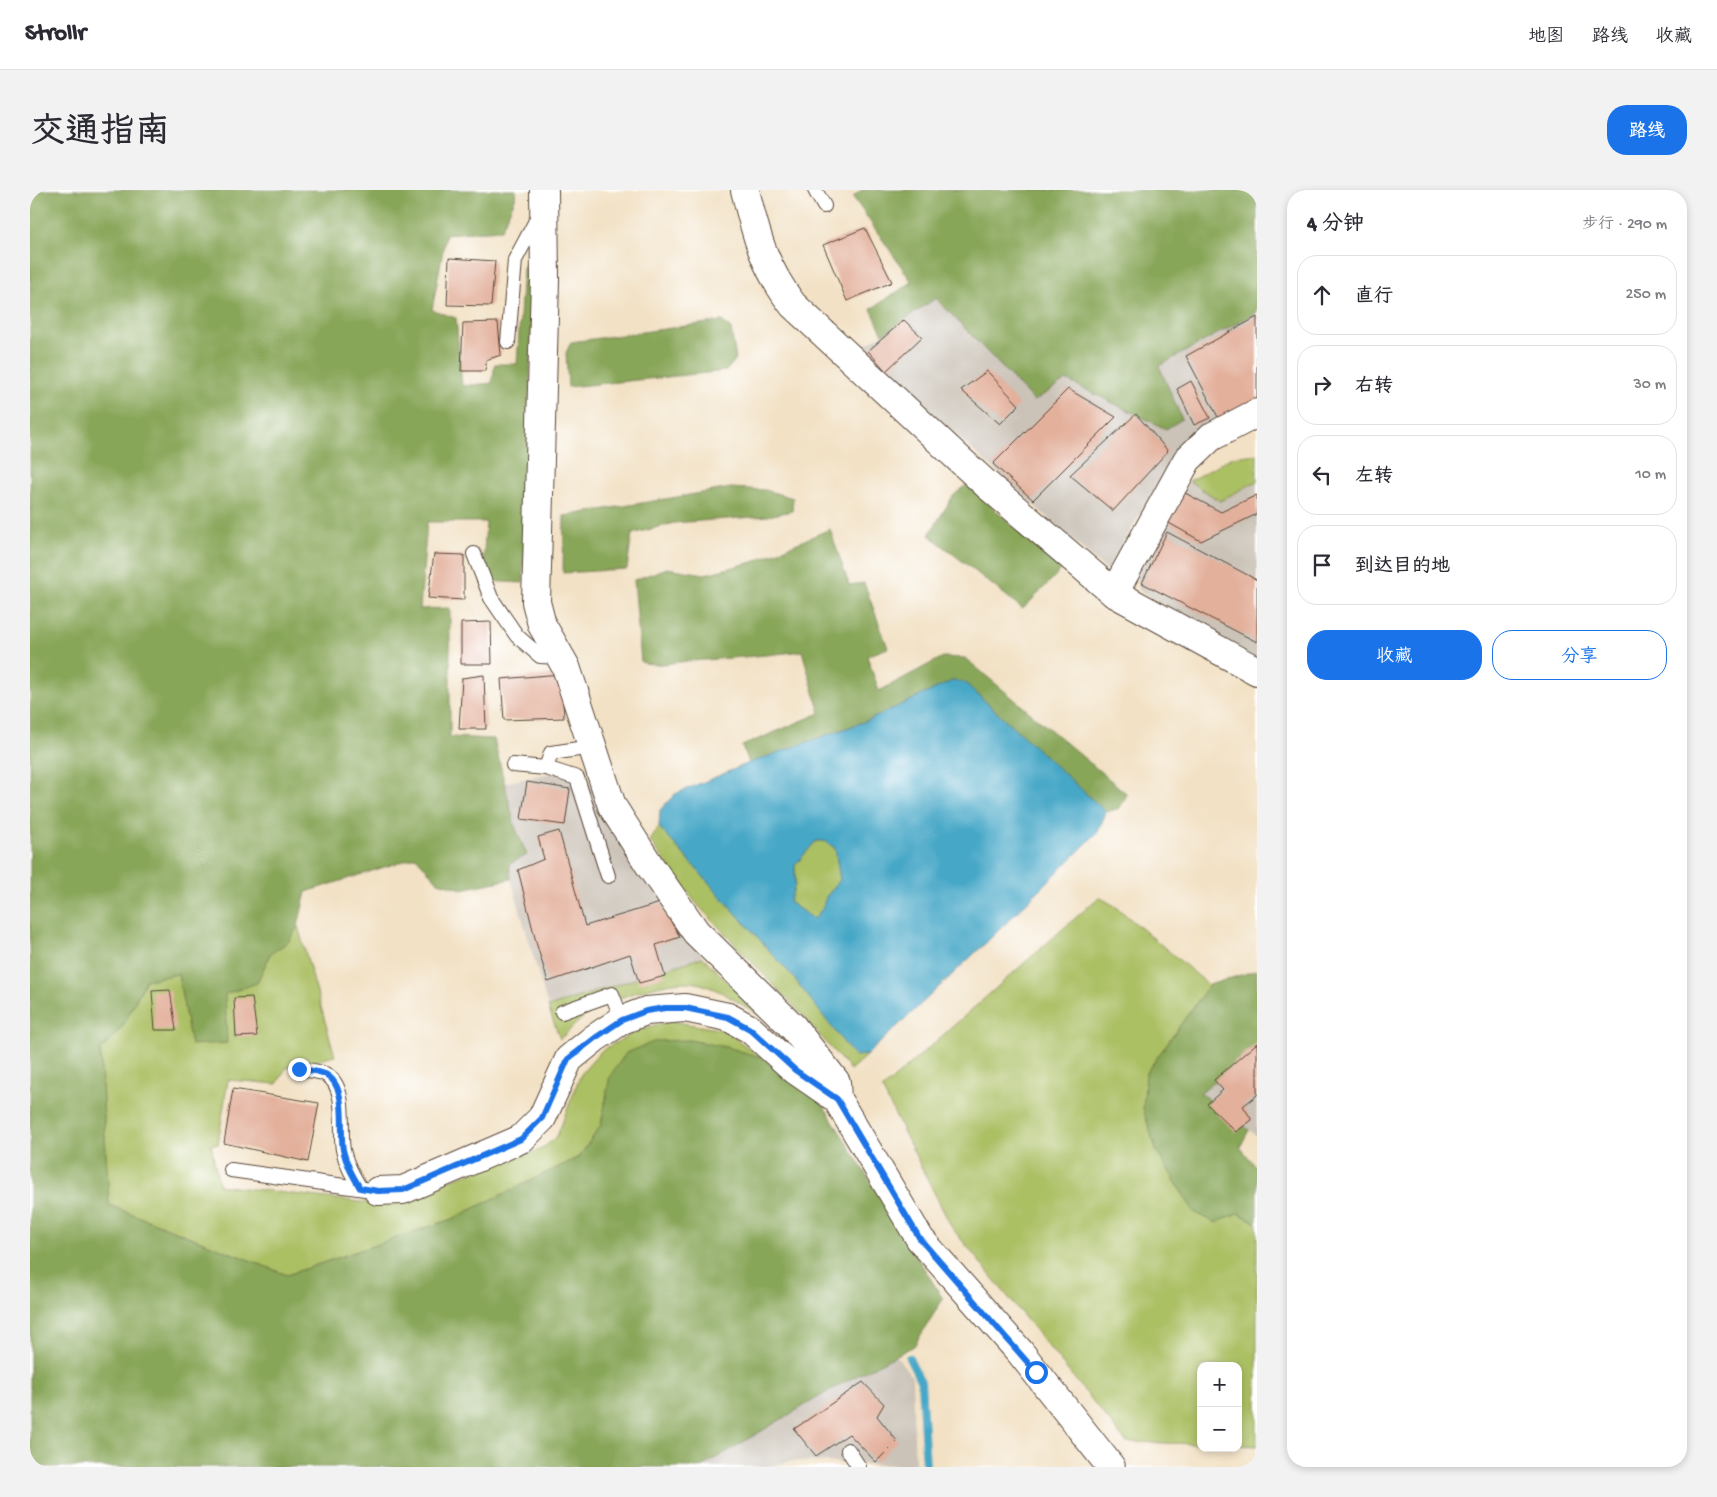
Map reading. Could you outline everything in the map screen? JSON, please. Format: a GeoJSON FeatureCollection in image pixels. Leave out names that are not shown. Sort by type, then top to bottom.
{"type":"FeatureCollection","features":[{"type":"Feature","properties":{"kind":"street"},"geometry":{"type":"LineString","coordinates":[[745,190],[756,235],[767,264],[775,282],[793,305],[986,484],[1114,594],[1257,672]]}},
{"type":"Feature","properties":{"kind":"street"},"geometry":{"type":"LineString","coordinates":[[544,198],[545,280],[536,602],[542,625],[566,668],[612,806],[650,866],[696,932],[793,1027],[836,1082],[837,1099]]}},
{"type":"Feature","properties":{"kind":"street"},"geometry":{"type":"LineString","coordinates":[[1114,594],[1187,460],[1211,437],[1257,413]]}},
{"type":"Feature","properties":{"kind":"street"},"geometry":{"type":"LineString","coordinates":[[369,1190],[403,1190],[521,1139],[542,1118],[568,1059],[622,1020],[646,1011],[665,1008],[685,1008],[728,1017],[750,1029],[795,1070],[837,1099],[920,1239],[1020,1352],[1111,1467]]}},
{"type":"Feature","properties":{"kind":"lane"},"geometry":{"type":"LineString","coordinates":[[815,190],[824,206]]}},
{"type":"Feature","properties":{"kind":"lane"},"geometry":{"type":"LineString","coordinates":[[508,342],[515,260],[544,198]]}},
{"type":"Feature","properties":{"kind":"lane"},"geometry":{"type":"LineString","coordinates":[[474,554],[492,598],[517,636],[540,656],[560,657]]}},
{"type":"Feature","properties":{"kind":"lane"},"geometry":{"type":"LineString","coordinates":[[546,768],[551,753],[592,747]]}},
{"type":"Feature","properties":{"kind":"lane"},"geometry":{"type":"LineString","coordinates":[[513,765],[546,768],[577,778],[608,876]]}},
{"type":"Feature","properties":{"kind":"lane"},"geometry":{"type":"LineString","coordinates":[[562,1012],[612,994],[622,1020]]}},
{"type":"Feature","properties":{"kind":"lane"},"geometry":{"type":"LineString","coordinates":[[299,1069],[326,1075],[336,1086],[343,1112],[343,1148],[348,1166],[369,1190]]}},
{"type":"Feature","properties":{"kind":"lane"},"geometry":{"type":"LineString","coordinates":[[231,1170],[369,1190]]}},
{"type":"Feature","properties":{"kind":"lane"},"geometry":{"type":"LineString","coordinates":[[848,1450],[859,1467]]}},
{"type":"Feature","properties":{"kind":"shaded area"},"geometry":{"type":"Polygon","coordinates":[[[936,298],[1034,401],[1066,380],[1166,429],[1182,418],[1158,366],[1257,312],[1257,402],[1192,436],[1172,460],[1107,571],[859,348],[936,298]]]}},
{"type":"Feature","properties":{"kind":"shaded area"},"geometry":{"type":"Polygon","coordinates":[[[1189,481],[1220,501],[1257,481],[1257,663],[1140,591],[1136,577],[1189,481]]]}},
{"type":"Feature","properties":{"kind":"shaded area"},"geometry":{"type":"Polygon","coordinates":[[[582,766],[611,828],[703,957],[548,1007],[511,879],[509,864],[527,855],[515,827],[505,783],[582,766]]]}},
{"type":"Feature","properties":{"kind":"shaded area"},"geometry":{"type":"Polygon","coordinates":[[[1257,1046],[1257,1136],[1200,1093],[1257,1046]]]}},
{"type":"Feature","properties":{"kind":"shaded area"},"geometry":{"type":"Polygon","coordinates":[[[896,1355],[912,1377],[915,1466],[793,1461],[765,1467],[701,1467],[839,1385],[896,1355]]]}},
{"type":"Feature","properties":{"kind":"green space"},"geometry":{"type":"Polygon","coordinates":[[[30,190],[516,190],[515,199],[501,230],[446,234],[432,310],[456,318],[462,386],[492,383],[495,364],[517,364],[523,268],[534,256],[523,583],[482,581],[486,522],[427,522],[420,609],[450,608],[450,737],[494,739],[515,827],[527,855],[509,864],[511,879],[462,889],[438,882],[416,857],[306,892],[298,926],[288,942],[270,954],[257,983],[225,994],[227,1043],[191,1045],[178,974],[146,980],[123,1026],[100,1051],[109,1205],[287,1275],[452,1219],[579,1157],[601,1125],[610,1076],[626,1053],[656,1041],[689,1040],[730,1048],[763,1058],[822,1103],[943,1299],[914,1346],[839,1385],[701,1467],[30,1467],[30,190]]]}},
{"type":"Feature","properties":{"kind":"green space"},"geometry":{"type":"Polygon","coordinates":[[[861,190],[1257,190],[1257,312],[1159,366],[1182,419],[1166,429],[1066,380],[1034,401],[936,298],[883,334],[871,309],[912,282],[853,197],[861,190]]]}},
{"type":"Feature","properties":{"kind":"green space"},"geometry":{"type":"Polygon","coordinates":[[[722,321],[731,329],[736,359],[726,371],[568,387],[566,353],[571,342],[722,321]]]}},
{"type":"Feature","properties":{"kind":"green space"},"geometry":{"type":"Polygon","coordinates":[[[1257,454],[1257,481],[1220,501],[1189,481],[1232,457],[1257,454]]]}},
{"type":"Feature","properties":{"kind":"green space"},"geometry":{"type":"Polygon","coordinates":[[[967,484],[1061,570],[1023,609],[929,535],[953,496],[967,484]]]}},
{"type":"Feature","properties":{"kind":"green space"},"geometry":{"type":"Polygon","coordinates":[[[731,488],[765,490],[793,498],[792,511],[768,516],[674,523],[632,534],[627,569],[563,573],[564,516],[731,488]]]}},
{"type":"Feature","properties":{"kind":"green space"},"geometry":{"type":"Polygon","coordinates":[[[830,529],[849,585],[864,583],[888,648],[867,656],[879,691],[943,657],[965,658],[1127,794],[1120,808],[1106,812],[964,682],[952,681],[869,720],[749,763],[742,746],[820,713],[802,651],[665,664],[641,662],[634,580],[667,568],[705,574],[753,562],[830,529]]]}},
{"type":"Feature","properties":{"kind":"green space"},"geometry":{"type":"Polygon","coordinates":[[[659,827],[794,978],[854,1055],[867,1055],[850,1070],[804,1017],[696,903],[650,841],[659,827]]]}},
{"type":"Feature","properties":{"kind":"green space"},"geometry":{"type":"Polygon","coordinates":[[[816,841],[825,841],[835,848],[840,880],[826,897],[822,909],[814,919],[789,902],[795,885],[795,865],[816,841]]]}},
{"type":"Feature","properties":{"kind":"green space"},"geometry":{"type":"Polygon","coordinates":[[[1099,897],[1115,906],[1209,985],[1146,1073],[1156,1150],[1194,1212],[1238,1213],[1257,1223],[1257,1446],[1242,1445],[1242,1362],[1197,1362],[1197,1444],[1126,1442],[952,1228],[882,1089],[1099,897]]]}},
{"type":"Feature","properties":{"kind":"green space"},"geometry":{"type":"Polygon","coordinates":[[[298,926],[335,1056],[286,1068],[277,1084],[228,1080],[218,1144],[211,1144],[219,1185],[377,1204],[542,1149],[557,1136],[581,1074],[602,1050],[641,1029],[671,1021],[724,1030],[762,1058],[730,1048],[689,1040],[610,1076],[601,1125],[579,1157],[452,1219],[287,1275],[109,1205],[100,1051],[123,1026],[146,980],[178,974],[191,1045],[225,994],[257,983],[270,954],[288,942],[298,926]]]}},
{"type":"Feature","properties":{"kind":"green space"},"geometry":{"type":"Polygon","coordinates":[[[703,957],[762,1017],[714,989],[697,983],[672,983],[625,996],[598,1008],[584,1017],[560,1039],[548,1007],[703,957]]]}},
{"type":"Feature","properties":{"kind":"green space"},"geometry":{"type":"Polygon","coordinates":[[[1257,970],[1257,1046],[1200,1093],[1249,1130],[1240,1147],[1257,1168],[1257,1223],[1238,1213],[1216,1223],[1194,1212],[1156,1150],[1143,1109],[1146,1073],[1209,985],[1257,970]]]}},
{"type":"Feature","properties":{"kind":"water"},"geometry":{"type":"Polygon","coordinates":[[[952,681],[964,682],[1106,812],[1098,832],[991,938],[867,1055],[854,1056],[794,978],[659,827],[660,810],[675,794],[749,763],[869,720],[952,681]],[[816,841],[795,865],[795,885],[789,902],[814,919],[822,909],[826,897],[840,880],[835,848],[825,841],[816,841]]]}},
{"type":"Feature","properties":{"kind":"building"},"geometry":{"type":"Polygon","coordinates":[[[865,228],[892,282],[847,301],[823,245],[865,228]]]}},
{"type":"Feature","properties":{"kind":"building"},"geometry":{"type":"Polygon","coordinates":[[[449,258],[495,261],[491,306],[447,305],[449,258]]]}},
{"type":"Feature","properties":{"kind":"building"},"geometry":{"type":"Polygon","coordinates":[[[1257,317],[1257,402],[1220,421],[1186,356],[1257,317]]]}},
{"type":"Feature","properties":{"kind":"building"},"geometry":{"type":"Polygon","coordinates":[[[904,320],[922,337],[886,371],[868,351],[904,320]]]}},
{"type":"Feature","properties":{"kind":"building"},"geometry":{"type":"Polygon","coordinates":[[[498,322],[501,355],[486,360],[485,371],[461,371],[463,323],[498,322]]]}},
{"type":"Feature","properties":{"kind":"building"},"geometry":{"type":"Polygon","coordinates":[[[987,371],[1019,405],[1000,424],[961,390],[987,371]]]}},
{"type":"Feature","properties":{"kind":"building"},"geometry":{"type":"Polygon","coordinates":[[[1191,381],[1210,418],[1194,425],[1177,389],[1191,381]]]}},
{"type":"Feature","properties":{"kind":"building"},"geometry":{"type":"Polygon","coordinates":[[[1068,389],[1116,417],[1033,500],[993,464],[1068,389]]]}},
{"type":"Feature","properties":{"kind":"building"},"geometry":{"type":"Polygon","coordinates":[[[1136,414],[1168,451],[1113,511],[1070,475],[1136,414]]]}},
{"type":"Feature","properties":{"kind":"building"},"geometry":{"type":"Polygon","coordinates":[[[1185,493],[1221,512],[1257,495],[1257,514],[1201,541],[1167,522],[1185,493]]]}},
{"type":"Feature","properties":{"kind":"building"},"geometry":{"type":"Polygon","coordinates":[[[1167,532],[1257,580],[1257,642],[1142,583],[1167,532]]]}},
{"type":"Feature","properties":{"kind":"building"},"geometry":{"type":"Polygon","coordinates":[[[434,554],[464,555],[464,600],[428,598],[434,554]]]}},
{"type":"Feature","properties":{"kind":"building"},"geometry":{"type":"Polygon","coordinates":[[[491,622],[492,664],[461,664],[461,623],[491,622]]]}},
{"type":"Feature","properties":{"kind":"building"},"geometry":{"type":"Polygon","coordinates":[[[561,674],[564,718],[504,720],[501,679],[561,674]]]}},
{"type":"Feature","properties":{"kind":"building"},"geometry":{"type":"Polygon","coordinates":[[[484,675],[486,729],[459,729],[462,678],[484,675]]]}},
{"type":"Feature","properties":{"kind":"building"},"geometry":{"type":"Polygon","coordinates":[[[527,782],[570,789],[565,825],[521,819],[527,782]]]}},
{"type":"Feature","properties":{"kind":"building"},"geometry":{"type":"Polygon","coordinates":[[[559,831],[585,926],[660,903],[680,937],[656,945],[665,976],[639,983],[630,954],[548,982],[518,870],[544,859],[538,837],[559,831]]]}},
{"type":"Feature","properties":{"kind":"building"},"geometry":{"type":"Polygon","coordinates":[[[170,990],[176,1030],[155,1030],[152,991],[170,990]]]}},
{"type":"Feature","properties":{"kind":"building"},"geometry":{"type":"Polygon","coordinates":[[[252,997],[257,1036],[236,1037],[234,998],[252,997]]]}},
{"type":"Feature","properties":{"kind":"building"},"geometry":{"type":"Polygon","coordinates":[[[1257,1043],[1257,1095],[1243,1106],[1252,1120],[1236,1132],[1207,1104],[1223,1090],[1214,1080],[1257,1043]]]}},
{"type":"Feature","properties":{"kind":"building"},"geometry":{"type":"Polygon","coordinates":[[[233,1089],[319,1103],[308,1162],[224,1143],[233,1089]]]}},
{"type":"Feature","properties":{"kind":"building"},"geometry":{"type":"Polygon","coordinates":[[[863,1382],[884,1404],[877,1416],[897,1441],[876,1462],[849,1434],[816,1456],[794,1429],[863,1382]]]}},
{"type":"Feature","properties":{"kind":"waterway"},"geometry":{"type":"LineString","coordinates":[[909,1358],[921,1382],[926,1467]]}},
{"type":"Feature","properties":{"kind":"route"},"geometry":{"type":"LineString","coordinates":[[299,1069],[326,1075],[336,1086],[343,1112],[343,1148],[348,1166],[360,1188],[378,1191],[403,1190],[521,1139],[542,1118],[568,1059],[622,1020],[646,1011],[665,1008],[685,1008],[728,1017],[750,1029],[795,1070],[837,1099],[920,1239],[1036,1372]]}}]}
